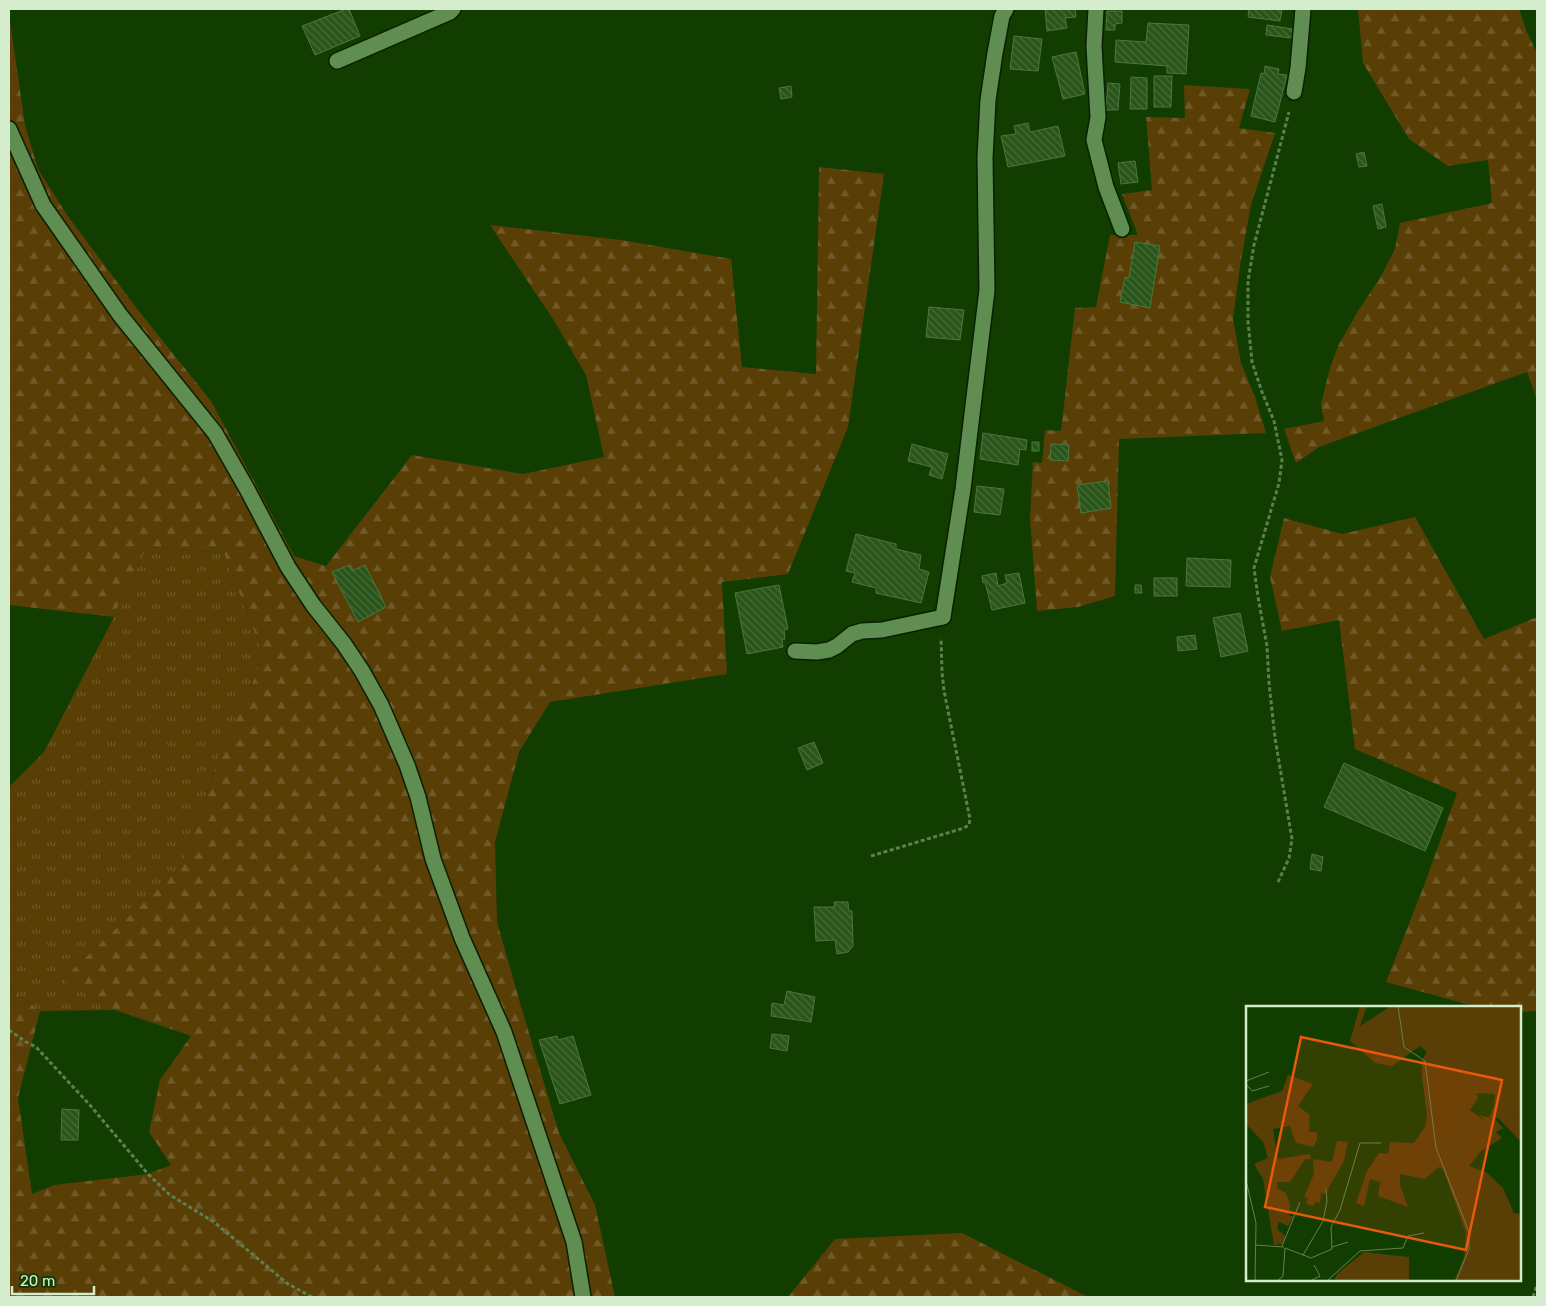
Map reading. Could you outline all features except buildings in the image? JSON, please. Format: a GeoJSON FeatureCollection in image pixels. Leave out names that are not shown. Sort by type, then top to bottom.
{"type":"FeatureCollection","features":[{"type":"Feature","properties":{"kind":"street"},"geometry":{"type":"LineString","coordinates":[[337,61],[450,12],[452,9]]}},
{"type":"Feature","properties":{"kind":"street"},"geometry":{"type":"LineString","coordinates":[[795,651],[817,652],[829,650],[852,634],[862,631],[882,630],[943,617],[963,488],[988,290],[985,158],[988,100],[998,34],[1002,16],[1006,9]]}},
{"type":"Feature","properties":{"kind":"street"},"geometry":{"type":"LineString","coordinates":[[1096,9],[1094,46],[1098,116],[1094,140],[1106,187],[1122,229]]}},
{"type":"Feature","properties":{"kind":"street"},"geometry":{"type":"LineString","coordinates":[[1294,92],[1303,9]]}},
{"type":"Feature","properties":{"kind":"street"},"geometry":{"type":"LineString","coordinates":[[9,129],[43,205],[120,315],[214,433],[247,489],[288,567],[313,605],[344,644],[381,705],[410,773],[418,797],[433,859],[462,938],[504,1032],[574,1242],[583,1297]]}},
{"type":"Feature","properties":{"kind":"path"},"geometry":{"type":"LineString","coordinates":[[1278,882],[1289,858],[1292,839],[1275,738],[1267,646],[1254,568],[1279,483],[1282,460],[1274,420],[1252,362],[1248,322],[1248,281],[1254,245],[1294,92]]}},
{"type":"Feature","properties":{"kind":"path"},"geometry":{"type":"LineString","coordinates":[[871,856],[969,825],[970,819],[944,691],[941,644],[943,617]]}},
{"type":"Feature","properties":{"kind":"path"},"geometry":{"type":"LineString","coordinates":[[9,1030],[36,1047],[89,1104],[148,1174],[170,1195],[214,1222],[288,1284],[312,1297]]}},
{"type":"Feature","properties":{"kind":"path"},"geometry":{"type":"LineString","coordinates":[[1533,1297],[1537,1285]]}},
{"type":"Feature","properties":{"kind":"green space"},"geometry":{"type":"Polygon","coordinates":[[[1358,9],[1519,9],[1537,53],[1537,399],[1527,372],[1319,447],[1296,463],[1284,429],[1324,421],[1321,404],[1338,346],[1380,278],[1395,249],[1400,223],[1492,203],[1488,160],[1448,166],[1409,139],[1363,63],[1358,9]]]}},
{"type":"Feature","properties":{"kind":"green space"},"geometry":{"type":"Polygon","coordinates":[[[9,14],[25,125],[38,169],[67,215],[138,310],[211,401],[294,556],[326,566],[412,455],[523,474],[604,457],[586,375],[553,319],[490,225],[621,240],[731,259],[742,367],[816,374],[819,167],[884,174],[848,427],[788,574],[722,582],[727,674],[550,702],[519,752],[495,842],[497,922],[559,1133],[595,1205],[615,1297],[9,1297],[9,988],[40,1011],[18,1098],[32,1194],[54,1185],[148,1174],[171,1165],[149,1132],[160,1080],[191,1036],[115,1010],[62,980],[182,866],[221,752],[264,657],[224,553],[147,547],[114,617],[9,605],[9,14]]]}},
{"type":"Feature","properties":{"kind":"green space"},"geometry":{"type":"Polygon","coordinates":[[[1184,85],[1250,89],[1239,128],[1275,133],[1251,205],[1233,319],[1241,363],[1255,397],[1266,433],[1119,439],[1115,596],[1078,607],[1037,611],[1030,518],[1033,462],[1042,463],[1045,430],[1061,431],[1075,308],[1096,307],[1110,235],[1138,235],[1122,194],[1152,190],[1146,117],[1185,118],[1184,85]]]}},
{"type":"Feature","properties":{"kind":"green space"},"geometry":{"type":"Polygon","coordinates":[[[1415,517],[1484,639],[1537,617],[1537,1011],[1521,1012],[1521,1006],[1473,1006],[1386,982],[1425,883],[1457,793],[1355,749],[1339,620],[1282,631],[1270,577],[1284,518],[1342,534],[1415,517]]]}},
{"type":"Feature","properties":{"kind":"green space"},"geometry":{"type":"Polygon","coordinates":[[[147,547],[224,553],[264,657],[221,752],[182,866],[63,980],[115,1010],[40,1011],[9,988],[9,787],[44,752],[114,617],[147,547]]]}},
{"type":"Feature","properties":{"kind":"green space"},"geometry":{"type":"Polygon","coordinates":[[[962,1233],[1088,1297],[788,1297],[835,1239],[962,1233]]]}}]}
